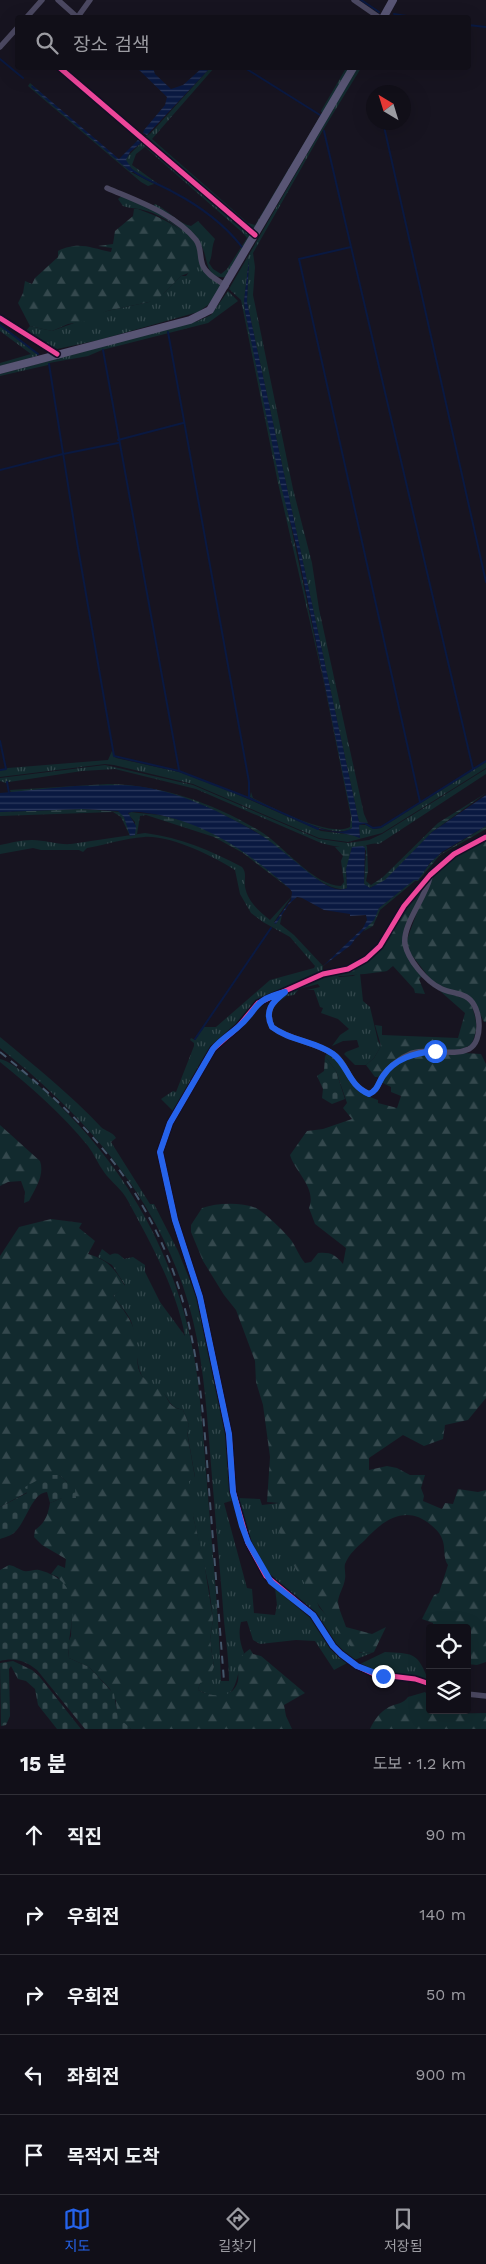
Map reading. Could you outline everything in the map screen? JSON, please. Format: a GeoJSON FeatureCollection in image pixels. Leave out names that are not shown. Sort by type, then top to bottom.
{"type":"FeatureCollection","features":[{"type":"Feature","properties":{"kind":"main road"},"geometry":{"type":"LineString","coordinates":[[383,15],[393,0]]}},
{"type":"Feature","properties":{"kind":"main road"},"geometry":{"type":"LineString","coordinates":[[0,370],[198,317],[210,310],[353,70]]}},
{"type":"Feature","properties":{"kind":"street"},"geometry":{"type":"LineString","coordinates":[[29,15],[42,0]]}},
{"type":"Feature","properties":{"kind":"street"},"geometry":{"type":"LineString","coordinates":[[58,0],[75,15]]}},
{"type":"Feature","properties":{"kind":"street"},"geometry":{"type":"LineString","coordinates":[[79,15],[90,0]]}},
{"type":"Feature","properties":{"kind":"street"},"geometry":{"type":"LineString","coordinates":[[354,0],[376,15]]}},
{"type":"Feature","properties":{"kind":"street"},"geometry":{"type":"LineString","coordinates":[[0,47],[15,31]]}},
{"type":"Feature","properties":{"kind":"street"},"geometry":{"type":"LineString","coordinates":[[62,70],[255,235]]}},
{"type":"Feature","properties":{"kind":"street"},"geometry":{"type":"LineString","coordinates":[[106,188],[147,204],[172,219],[199,244],[202,264],[206,270],[226,286]]}},
{"type":"Feature","properties":{"kind":"street"},"geometry":{"type":"LineString","coordinates":[[0,318],[57,354]]}},
{"type":"Feature","properties":{"kind":"street"},"geometry":{"type":"LineString","coordinates":[[426,1683],[415,1679],[374,1674],[346,1658],[333,1646],[313,1615],[266,1576],[248,1542],[233,1492],[229,1434],[200,1297],[175,1220],[161,1158],[161,1145],[170,1123],[213,1049],[220,1041],[238,1028],[258,1003],[264,998],[285,992],[323,974],[348,969],[375,952],[404,906],[430,875],[454,854],[486,837]]}},
{"type":"Feature","properties":{"kind":"street"},"geometry":{"type":"LineString","coordinates":[[285,992],[270,1007],[268,1014],[272,1027],[300,1041],[328,1051],[338,1058],[355,1084],[369,1094],[374,1092],[387,1071],[413,1053],[456,1052],[472,1046],[479,1036],[474,1004],[468,998],[441,989],[431,982],[410,957],[406,947],[405,934],[428,887],[430,875]]}},
{"type":"Feature","properties":{"kind":"street"},"geometry":{"type":"LineString","coordinates":[[471,1694],[486,1696]]}},
{"type":"Feature","properties":{"kind":"green space"},"geometry":{"type":"Polygon","coordinates":[[[208,70],[212,70],[152,139],[248,223],[255,225],[322,113],[321,111],[345,70],[349,70],[253,230],[144,137],[150,134],[208,70]]]}},
{"type":"Feature","properties":{"kind":"green space"},"geometry":{"type":"Polygon","coordinates":[[[356,70],[360,70],[323,130],[253,253],[255,267],[253,295],[293,489],[312,563],[319,609],[364,814],[368,823],[359,822],[247,302],[249,260],[244,301],[348,794],[353,824],[352,828],[343,831],[331,830],[317,827],[301,822],[271,808],[250,797],[251,792],[253,798],[262,803],[316,825],[330,829],[350,827],[351,817],[324,683],[278,483],[241,300],[229,289],[356,70]]]}},
{"type":"Feature","properties":{"kind":"green space"},"geometry":{"type":"Polygon","coordinates":[[[30,83],[131,172],[154,184],[148,186],[141,182],[28,86],[30,83]]]}},
{"type":"Feature","properties":{"kind":"green space"},"geometry":{"type":"Polygon","coordinates":[[[141,141],[249,234],[250,237],[226,277],[214,275],[210,271],[200,244],[153,206],[155,204],[187,225],[191,226],[198,221],[215,239],[209,263],[213,269],[221,274],[227,269],[247,238],[145,147],[136,154],[132,165],[157,183],[143,178],[132,169],[126,162],[126,158],[141,141]]]}},
{"type":"Feature","properties":{"kind":"green space"},"geometry":{"type":"Polygon","coordinates":[[[123,195],[157,212],[191,236],[197,246],[201,263],[222,285],[208,305],[198,312],[99,340],[57,349],[25,332],[30,326],[52,331],[107,311],[149,302],[164,293],[181,276],[186,276],[192,264],[193,253],[189,242],[182,233],[162,217],[150,212],[123,206],[118,199],[123,195]]]}},
{"type":"Feature","properties":{"kind":"green space"},"geometry":{"type":"Polygon","coordinates":[[[134,209],[160,218],[180,230],[188,238],[193,248],[194,259],[191,272],[181,276],[158,299],[107,311],[87,321],[68,324],[52,331],[30,326],[18,303],[23,293],[25,281],[32,284],[35,278],[58,257],[58,251],[65,248],[84,246],[111,252],[112,248],[98,246],[113,244],[115,231],[133,216],[134,209]]]}},
{"type":"Feature","properties":{"kind":"green space"},"geometry":{"type":"Polygon","coordinates":[[[228,291],[238,301],[208,323],[102,350],[88,356],[49,363],[48,365],[0,376],[0,374],[198,321],[211,315],[228,291]]]}},
{"type":"Feature","properties":{"kind":"green space"},"geometry":{"type":"Polygon","coordinates":[[[0,326],[38,354],[37,356],[0,366],[0,363],[31,354],[0,331],[0,326]]]}},
{"type":"Feature","properties":{"kind":"green space"},"geometry":{"type":"Polygon","coordinates":[[[112,751],[116,758],[179,772],[232,792],[321,831],[353,835],[360,838],[359,825],[366,825],[374,829],[381,828],[486,762],[486,768],[382,833],[348,842],[319,838],[193,784],[114,765],[105,764],[0,777],[0,771],[8,768],[108,760],[112,751]]]}},
{"type":"Feature","properties":{"kind":"green space"},"geometry":{"type":"Polygon","coordinates":[[[105,765],[193,785],[319,839],[348,843],[369,840],[382,834],[486,769],[486,774],[379,844],[374,843],[348,848],[321,843],[196,789],[115,769],[82,771],[7,781],[6,783],[0,781],[0,778],[105,765]]]}},
{"type":"Feature","properties":{"kind":"green space"},"geometry":{"type":"Polygon","coordinates":[[[108,784],[129,785],[169,792],[227,813],[263,833],[310,873],[331,884],[341,886],[344,882],[341,861],[343,856],[335,847],[352,847],[346,873],[347,888],[339,889],[316,879],[260,834],[216,811],[174,795],[131,787],[109,786],[85,786],[11,793],[10,790],[108,784]]]}},
{"type":"Feature","properties":{"kind":"green space"},"geometry":{"type":"Polygon","coordinates":[[[486,793],[432,832],[385,881],[369,888],[364,885],[366,851],[363,846],[366,845],[367,847],[368,871],[366,881],[371,885],[383,877],[438,823],[486,793]]]}},
{"type":"Feature","properties":{"kind":"green space"},"geometry":{"type":"Polygon","coordinates":[[[82,809],[121,812],[126,820],[130,836],[121,817],[113,812],[0,816],[0,812],[82,809]]]}},
{"type":"Feature","properties":{"kind":"green space"},"geometry":{"type":"Polygon","coordinates":[[[131,812],[168,817],[190,823],[221,837],[250,856],[290,889],[243,853],[214,837],[146,815],[140,816],[137,834],[135,835],[135,822],[128,814],[131,812]]]}},
{"type":"Feature","properties":{"kind":"green space"},"geometry":{"type":"Polygon","coordinates":[[[486,826],[486,829],[440,855],[418,881],[415,881],[380,910],[373,926],[364,931],[379,908],[421,874],[436,857],[486,826]]]}},
{"type":"Feature","properties":{"kind":"green space"},"geometry":{"type":"Polygon","coordinates":[[[145,833],[171,838],[195,846],[242,867],[245,876],[246,892],[251,902],[270,920],[292,896],[274,922],[276,923],[282,915],[280,924],[294,935],[323,966],[323,973],[255,1002],[244,1018],[218,1041],[209,1052],[174,1112],[161,1099],[173,1091],[176,1092],[194,1046],[194,1043],[190,1040],[191,1038],[195,1040],[204,1027],[216,1027],[270,980],[314,968],[315,966],[290,937],[251,913],[240,894],[235,870],[179,843],[155,837],[144,837],[87,848],[83,852],[79,850],[41,850],[33,848],[0,854],[0,845],[20,841],[37,840],[71,844],[145,833]]]}},
{"type":"Feature","properties":{"kind":"green space"},"geometry":{"type":"Polygon","coordinates":[[[486,839],[486,1022],[484,1022],[477,1007],[431,980],[411,954],[406,942],[431,875],[444,863],[486,839]]]}},
{"type":"Feature","properties":{"kind":"green space"},"geometry":{"type":"Polygon","coordinates":[[[429,878],[404,941],[423,975],[419,979],[425,994],[415,993],[414,989],[393,966],[387,971],[337,976],[335,973],[367,960],[429,878]]]}},
{"type":"Feature","properties":{"kind":"green space"},"geometry":{"type":"Polygon","coordinates":[[[335,973],[339,977],[353,976],[360,973],[363,1001],[370,1007],[378,1041],[381,1046],[374,1058],[366,1065],[355,1065],[344,1054],[359,1047],[357,1040],[343,1041],[332,1046],[340,1035],[349,1029],[338,1019],[321,1013],[323,1008],[320,1007],[314,990],[307,990],[320,987],[318,984],[299,989],[294,995],[287,996],[272,1006],[285,994],[301,984],[335,973]]]}},
{"type":"Feature","properties":{"kind":"green space"},"geometry":{"type":"Polygon","coordinates":[[[432,984],[470,1002],[476,1024],[471,1045],[459,1050],[414,1052],[381,1077],[375,1077],[366,1065],[374,1058],[381,1046],[375,1025],[382,1026],[382,1035],[458,1038],[465,1013],[432,984]]]}},
{"type":"Feature","properties":{"kind":"green space"},"geometry":{"type":"Polygon","coordinates":[[[0,1037],[65,1092],[101,1127],[115,1136],[116,1138],[111,1142],[150,1204],[154,1204],[178,1251],[199,1303],[227,1434],[234,1500],[224,1503],[247,1588],[252,1589],[254,1613],[275,1615],[277,1605],[275,1588],[306,1613],[349,1662],[334,1670],[315,1641],[296,1640],[260,1644],[253,1640],[247,1621],[241,1622],[240,1638],[244,1653],[233,1689],[228,1694],[222,1696],[198,1690],[200,1683],[214,1667],[210,1640],[213,1619],[209,1587],[188,1490],[189,1481],[195,1477],[187,1431],[189,1425],[183,1410],[173,1406],[164,1394],[148,1382],[140,1372],[131,1321],[113,1296],[125,1285],[112,1265],[98,1257],[102,1249],[110,1255],[118,1254],[124,1259],[133,1257],[145,1265],[145,1272],[160,1302],[185,1336],[181,1318],[169,1283],[123,1193],[107,1176],[88,1146],[68,1123],[0,1062],[0,1059],[16,1067],[36,1083],[96,1145],[140,1208],[158,1242],[173,1278],[193,1352],[199,1391],[216,1588],[221,1681],[229,1681],[205,1399],[197,1339],[186,1294],[169,1252],[149,1212],[125,1176],[98,1141],[67,1108],[35,1077],[0,1048],[0,1037]]]}},
{"type":"Feature","properties":{"kind":"green space"},"geometry":{"type":"Polygon","coordinates":[[[440,1052],[481,1054],[486,1064],[486,1398],[468,1420],[445,1425],[443,1439],[424,1446],[403,1435],[369,1458],[369,1470],[387,1466],[397,1468],[410,1475],[425,1475],[421,1488],[424,1496],[423,1501],[442,1509],[445,1503],[453,1504],[458,1489],[478,1492],[486,1490],[486,1662],[477,1665],[471,1664],[471,1624],[433,1624],[422,1619],[434,1595],[439,1593],[448,1565],[441,1536],[431,1525],[422,1519],[404,1515],[387,1521],[356,1548],[345,1564],[345,1579],[338,1601],[346,1627],[372,1634],[386,1627],[374,1652],[361,1653],[351,1647],[316,1601],[282,1541],[279,1527],[279,1503],[267,1502],[270,1457],[263,1405],[256,1382],[255,1361],[236,1310],[224,1295],[203,1261],[191,1232],[191,1225],[202,1208],[229,1204],[250,1206],[264,1214],[284,1232],[305,1263],[311,1262],[318,1253],[329,1253],[343,1264],[346,1248],[315,1224],[309,1208],[311,1201],[308,1187],[290,1155],[307,1131],[323,1129],[352,1119],[343,1108],[347,1103],[336,1071],[325,1056],[328,1053],[335,1059],[360,1091],[378,1100],[378,1103],[397,1108],[401,1096],[391,1092],[391,1087],[381,1082],[389,1070],[411,1056],[440,1052]]]}},
{"type":"Feature","properties":{"kind":"green space"},"geometry":{"type":"Polygon","coordinates":[[[325,1056],[336,1071],[345,1099],[332,1104],[322,1098],[323,1089],[317,1076],[324,1071],[325,1056]]]}},
{"type":"Feature","properties":{"kind":"green space"},"geometry":{"type":"Polygon","coordinates":[[[0,1125],[40,1161],[39,1182],[29,1201],[24,1203],[25,1192],[21,1181],[8,1182],[0,1186],[0,1125]]]}},
{"type":"Feature","properties":{"kind":"green space"},"geometry":{"type":"Polygon","coordinates":[[[51,1219],[82,1223],[79,1228],[95,1241],[88,1254],[105,1262],[114,1270],[125,1286],[113,1296],[127,1315],[134,1330],[140,1373],[162,1391],[172,1405],[183,1410],[189,1425],[187,1432],[195,1478],[189,1481],[189,1493],[194,1506],[193,1516],[204,1562],[213,1619],[210,1640],[214,1667],[208,1680],[200,1683],[198,1690],[215,1695],[227,1694],[231,1691],[238,1681],[239,1661],[243,1654],[250,1649],[253,1654],[261,1656],[305,1693],[284,1705],[286,1716],[292,1729],[131,1729],[117,1717],[116,1701],[110,1689],[89,1667],[69,1658],[68,1643],[71,1636],[72,1604],[58,1577],[51,1574],[58,1565],[65,1568],[66,1559],[42,1545],[34,1537],[35,1530],[46,1518],[50,1503],[62,1498],[68,1498],[67,1482],[59,1475],[0,1507],[0,1256],[19,1227],[51,1219]]]}},
{"type":"Feature","properties":{"kind":"green space"},"geometry":{"type":"Polygon","coordinates":[[[47,1475],[59,1475],[67,1482],[74,1481],[76,1498],[62,1498],[50,1503],[47,1492],[42,1494],[33,1502],[15,1532],[0,1539],[0,1507],[27,1493],[25,1487],[47,1475]]]}},
{"type":"Feature","properties":{"kind":"green space"},"geometry":{"type":"Polygon","coordinates":[[[236,1498],[260,1499],[262,1505],[279,1503],[319,1607],[360,1653],[374,1652],[352,1661],[334,1645],[319,1620],[272,1581],[249,1542],[236,1498]]]}},
{"type":"Feature","properties":{"kind":"green space"},"geometry":{"type":"Polygon","coordinates":[[[9,1565],[24,1571],[37,1570],[48,1573],[62,1581],[70,1593],[73,1609],[69,1658],[89,1667],[114,1694],[118,1717],[131,1729],[85,1729],[37,1670],[29,1664],[20,1661],[10,1659],[0,1661],[0,1570],[9,1565]]]}},
{"type":"Feature","properties":{"kind":"green space"},"geometry":{"type":"Polygon","coordinates":[[[385,1652],[407,1654],[420,1662],[426,1675],[426,1682],[383,1675],[358,1665],[385,1652]]]}},
{"type":"Feature","properties":{"kind":"green space"},"geometry":{"type":"Polygon","coordinates":[[[13,1661],[32,1670],[39,1676],[81,1729],[57,1729],[38,1705],[35,1689],[26,1681],[18,1679],[11,1666],[9,1669],[10,1716],[6,1725],[1,1726],[0,1663],[13,1661]]]}},
{"type":"Feature","properties":{"kind":"green space"},"geometry":{"type":"Polygon","coordinates":[[[425,1692],[426,1714],[486,1713],[486,1729],[370,1729],[373,1722],[386,1709],[402,1702],[408,1697],[425,1692]]]}},
{"type":"Feature","properties":{"kind":"water"},"geometry":{"type":"Polygon","coordinates":[[[139,70],[154,70],[155,74],[171,89],[183,85],[200,70],[208,70],[147,135],[143,133],[165,105],[167,97],[139,70]]]}},
{"type":"Feature","properties":{"kind":"water"},"geometry":{"type":"Polygon","coordinates":[[[32,85],[119,159],[139,139],[142,142],[130,152],[126,160],[134,172],[131,172],[31,87],[32,85]]]}},
{"type":"Feature","properties":{"kind":"water"},"geometry":{"type":"Polygon","coordinates":[[[249,259],[247,302],[359,822],[368,823],[359,825],[360,838],[337,832],[352,828],[352,818],[297,548],[280,482],[244,301],[249,259]]]}},
{"type":"Feature","properties":{"kind":"water"},"geometry":{"type":"Polygon","coordinates":[[[121,785],[157,790],[210,808],[263,837],[326,885],[341,889],[347,888],[346,869],[352,847],[363,846],[365,848],[364,884],[370,888],[385,880],[432,832],[486,795],[486,826],[442,852],[430,863],[418,880],[414,880],[379,908],[374,920],[351,945],[323,966],[363,928],[367,920],[366,915],[350,916],[350,914],[324,910],[297,897],[289,904],[276,924],[274,923],[291,900],[292,892],[290,889],[244,852],[210,832],[173,818],[141,812],[128,813],[136,826],[135,835],[130,836],[124,817],[118,811],[82,809],[0,812],[0,793],[75,786],[121,785]]]}},
{"type":"Feature","properties":{"kind":"waterway"},"geometry":{"type":"LineString","coordinates":[[361,0],[379,12]]}},
{"type":"Feature","properties":{"kind":"waterway"},"geometry":{"type":"LineString","coordinates":[[394,14],[400,15]]}},
{"type":"Feature","properties":{"kind":"waterway"},"geometry":{"type":"LineString","coordinates":[[471,25],[486,27]]}},
{"type":"Feature","properties":{"kind":"waterway"},"geometry":{"type":"LineString","coordinates":[[0,59],[23,78]]}},
{"type":"Feature","properties":{"kind":"waterway"},"geometry":{"type":"LineString","coordinates":[[248,70],[320,115]]}},
{"type":"Feature","properties":{"kind":"waterway"},"geometry":{"type":"LineString","coordinates":[[385,130],[486,582]]}},
{"type":"Feature","properties":{"kind":"waterway"},"geometry":{"type":"LineString","coordinates":[[324,131],[473,769]]}},
{"type":"Feature","properties":{"kind":"waterway"},"geometry":{"type":"LineString","coordinates":[[132,170],[201,209],[219,223],[242,247]]}},
{"type":"Feature","properties":{"kind":"waterway"},"geometry":{"type":"LineString","coordinates":[[351,247],[299,259],[420,802]]}},
{"type":"Feature","properties":{"kind":"waterway"},"geometry":{"type":"LineString","coordinates":[[0,325],[38,354]]}},
{"type":"Feature","properties":{"kind":"waterway"},"geometry":{"type":"LineString","coordinates":[[168,332],[249,782],[249,797]]}},
{"type":"Feature","properties":{"kind":"waterway"},"geometry":{"type":"LineString","coordinates":[[103,350],[179,770]]}},
{"type":"Feature","properties":{"kind":"waterway"},"geometry":{"type":"LineString","coordinates":[[49,364],[114,756],[179,771],[249,798],[318,829]]}},
{"type":"Feature","properties":{"kind":"waterway"},"geometry":{"type":"LineString","coordinates":[[118,440],[183,423]]}},
{"type":"Feature","properties":{"kind":"waterway"},"geometry":{"type":"LineString","coordinates":[[0,470],[63,454],[118,443]]}},
{"type":"Feature","properties":{"kind":"waterway"},"geometry":{"type":"LineString","coordinates":[[0,741],[6,769],[0,770]]}},
{"type":"Feature","properties":{"kind":"waterway"},"geometry":{"type":"LineString","coordinates":[[366,824],[373,828],[381,827],[486,761]]}},
{"type":"Feature","properties":{"kind":"waterway"},"geometry":{"type":"LineString","coordinates":[[7,782],[9,793]]}},
{"type":"Feature","properties":{"kind":"waterway"},"geometry":{"type":"LineString","coordinates":[[195,1039],[271,928]]}},
{"type":"Feature","properties":{"kind":"railway"},"geometry":{"type":"LineString","coordinates":[[0,1052],[71,1114],[103,1149],[131,1187],[152,1223],[169,1259],[191,1332],[202,1408],[224,1681]]}},
{"type":"Feature","properties":{"kind":"cycle path"},"geometry":{"type":"LineString","coordinates":[[62,70],[255,235]]}},
{"type":"Feature","properties":{"kind":"cycle path"},"geometry":{"type":"LineString","coordinates":[[0,318],[57,354]]}},
{"type":"Feature","properties":{"kind":"cycle path"},"geometry":{"type":"LineString","coordinates":[[426,1683],[415,1679],[374,1674],[357,1666],[341,1654],[333,1646],[313,1615],[266,1576],[248,1543],[233,1491],[229,1434],[200,1297],[175,1220],[160,1152],[170,1123],[213,1049],[238,1027],[258,1003],[323,974],[348,969],[366,959],[380,946],[404,906],[430,875],[454,854],[486,837]]}},
{"type":"Feature","properties":{"kind":"route"},"geometry":{"type":"LineString","coordinates":[[383,1676],[357,1666],[341,1654],[327,1638],[313,1615],[266,1576],[248,1542],[233,1492],[229,1434],[215,1376],[200,1297],[175,1220],[160,1152],[170,1123],[213,1049],[220,1041],[238,1028],[264,998],[285,992],[270,1007],[268,1014],[272,1027],[278,1032],[328,1051],[338,1058],[355,1084],[369,1094],[374,1092],[387,1071],[402,1059],[413,1053],[435,1051]]}}]}
